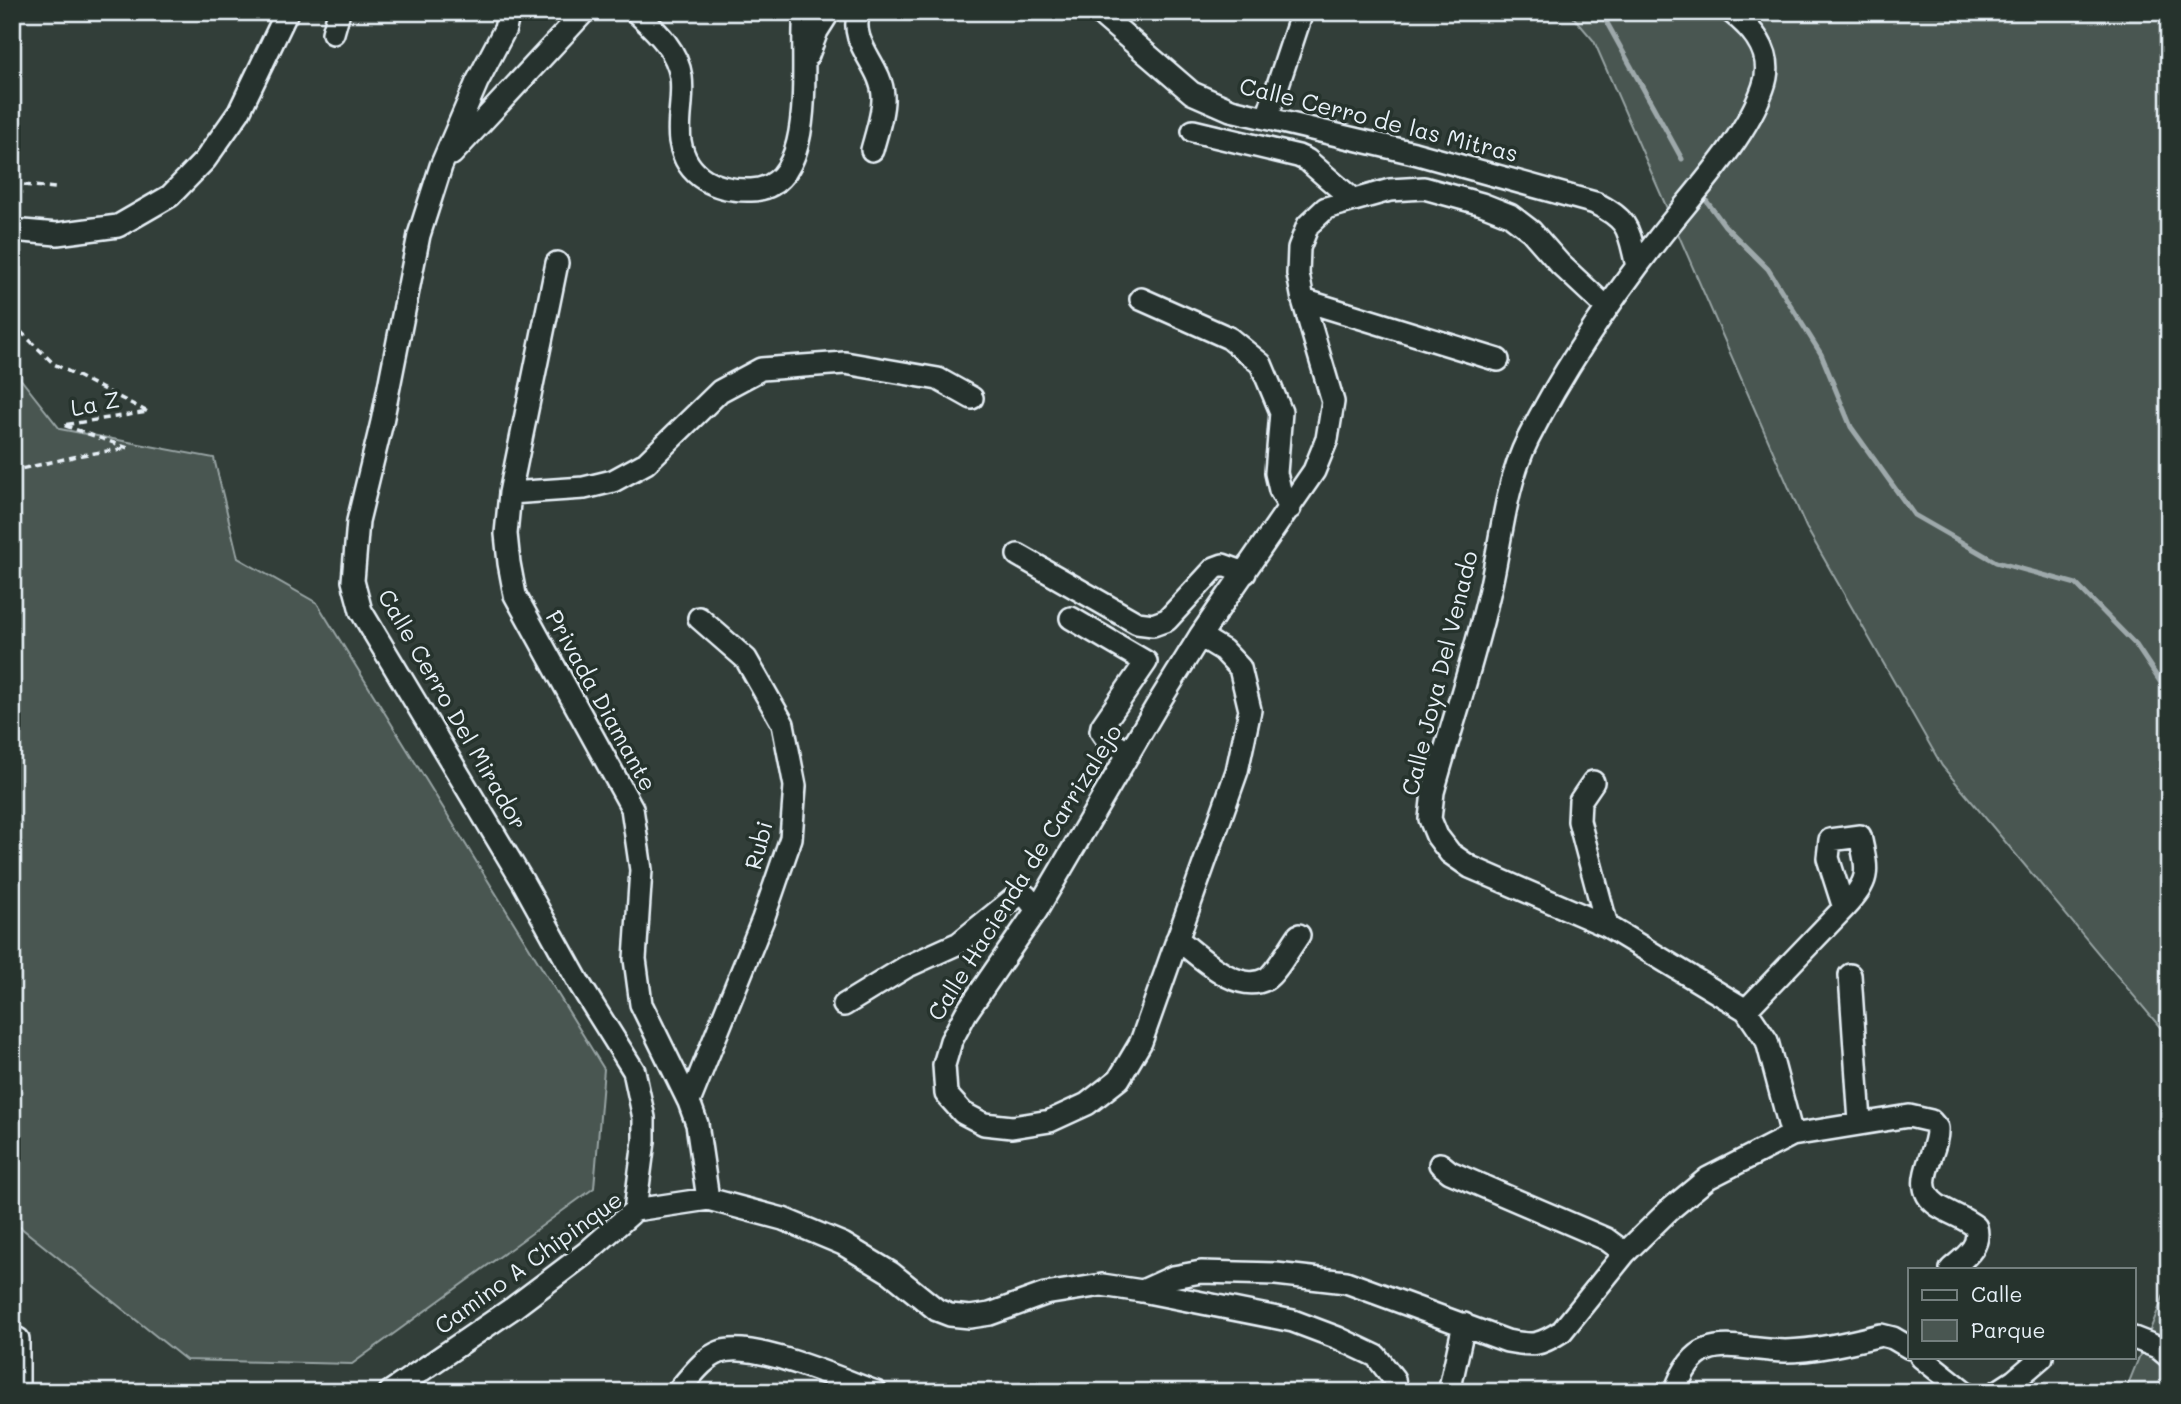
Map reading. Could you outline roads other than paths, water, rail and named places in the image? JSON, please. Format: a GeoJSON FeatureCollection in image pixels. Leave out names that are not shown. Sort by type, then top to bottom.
{"type":"FeatureCollection","features":[{"type":"Feature","properties":{"kind":"street"},"geometry":{"type":"LineString","coordinates":[[12,230],[57,234],[118,226],[170,196],[205,160],[239,112],[287,12]]}},
{"type":"Feature","properties":{"kind":"street"},"geometry":{"type":"LineString","coordinates":[[333,33],[339,12]]}},
{"type":"Feature","properties":{"kind":"street"},"geometry":{"type":"LineString","coordinates":[[441,166],[477,82],[505,29],[509,12]]}},
{"type":"Feature","properties":{"kind":"street","name":"Calle Cerro Del Mirador"},"geometry":{"type":"LineString","coordinates":[[584,12],[441,166],[419,235],[382,422],[358,522],[353,582],[361,611],[523,882],[579,983],[634,1071],[644,1118],[644,1141],[635,1210]]}},
{"type":"Feature","properties":{"kind":"street"},"geometry":{"type":"LineString","coordinates":[[636,12],[670,48],[681,76],[680,142],[691,170],[708,184],[733,191],[761,190],[781,176],[796,151],[803,123],[803,32],[806,12]]}},
{"type":"Feature","properties":{"kind":"street"},"geometry":{"type":"LineString","coordinates":[[803,67],[817,31],[830,12]]}},
{"type":"Feature","properties":{"kind":"street"},"geometry":{"type":"LineString","coordinates":[[859,12],[857,33],[878,77],[883,96],[873,150]]}},
{"type":"Feature","properties":{"kind":"street","name":"Calle Cerro de las Mitras"},"geometry":{"type":"LineString","coordinates":[[1098,12],[1192,93],[1231,110],[1414,153],[1595,203],[1616,214],[1627,228],[1637,266]]}},
{"type":"Feature","properties":{"kind":"street"},"geometry":{"type":"LineString","coordinates":[[1267,118],[1302,12]]}},
{"type":"Feature","properties":{"kind":"street","name":"Calle Joya Del Venado"},"geometry":{"type":"LineString","coordinates":[[1731,12],[1760,39],[1768,69],[1764,86],[1753,112],[1732,144],[1606,307],[1527,441],[1507,506],[1488,599],[1433,792],[1430,819],[1437,836],[1450,853],[1470,867],[1607,926],[1746,1010],[1767,1041],[1792,1135]]}},
{"type":"Feature","properties":{"kind":"street"},"geometry":{"type":"LineString","coordinates":[[1193,131],[1298,156],[1307,160],[1353,200]]}},
{"type":"Feature","properties":{"kind":"street","name":"Calle Hacienda de Carrizalejo"},"geometry":{"type":"LineString","coordinates":[[1200,636],[1223,650],[1240,668],[1250,710],[1237,771],[1141,1042],[1119,1079],[1087,1104],[1051,1121],[1012,1127],[984,1125],[963,1113],[946,1094],[944,1065],[951,1041],[966,1013],[1037,910],[1200,636],[1314,471],[1327,439],[1333,402],[1298,274],[1299,248],[1308,225],[1326,208],[1390,190],[1424,188],[1482,204],[1510,215],[1531,231],[1560,264],[1606,307]]}},
{"type":"Feature","properties":{"kind":"street","name":"Privada Diamante"},"geometry":{"type":"LineString","coordinates":[[557,263],[510,493],[506,534],[509,563],[515,595],[632,808],[641,870],[635,959],[641,1004],[697,1124],[708,1199]]}},
{"type":"Feature","properties":{"kind":"street"},"geometry":{"type":"LineString","coordinates":[[1141,299],[1229,338],[1261,364],[1280,412],[1276,473],[1290,508]]}},
{"type":"Feature","properties":{"kind":"street"},"geometry":{"type":"LineString","coordinates":[[1303,300],[1497,360]]}},
{"type":"Feature","properties":{"kind":"street"},"geometry":{"type":"LineString","coordinates":[[510,493],[584,488],[613,481],[646,463],[720,391],[761,369],[845,363],[938,379],[972,398]]}},
{"type":"Feature","properties":{"kind":"street"},"geometry":{"type":"LineString","coordinates":[[1018,555],[1137,623],[1153,625],[1167,620],[1214,568],[1223,565],[1245,573]]}},
{"type":"Feature","properties":{"kind":"street","name":"Rubi"},"geometry":{"type":"LineString","coordinates":[[689,1102],[763,919],[787,850],[791,838],[796,786],[783,724],[746,659],[699,618]]}},
{"type":"Feature","properties":{"kind":"street"},"geometry":{"type":"LineString","coordinates":[[1071,618],[1146,662],[1101,731],[1129,754]]}},
{"type":"Feature","properties":{"kind":"street"},"geometry":{"type":"LineString","coordinates":[[1593,782],[1580,801],[1579,821],[1607,926]]}},
{"type":"Feature","properties":{"kind":"street"},"geometry":{"type":"LineString","coordinates":[[844,1005],[906,967],[959,943],[1017,896],[1026,896],[1037,910]]}},
{"type":"Feature","properties":{"kind":"street"},"geometry":{"type":"LineString","coordinates":[[1746,1010],[1844,908]]}},
{"type":"Feature","properties":{"kind":"street"},"geometry":{"type":"LineString","coordinates":[[1177,939],[1231,978],[1249,985],[1268,978],[1299,936]]}},
{"type":"Feature","properties":{"kind":"street"},"geometry":{"type":"LineString","coordinates":[[1850,975],[1860,1122]]}},
{"type":"Feature","properties":{"kind":"street"},"geometry":{"type":"LineString","coordinates":[[1142,1291],[1172,1276],[1201,1272],[1276,1274],[1346,1282],[1507,1341],[1530,1346],[1549,1340],[1562,1332],[1625,1253],[1668,1211],[1708,1178],[1792,1135],[1909,1116],[1931,1121],[1937,1128],[1938,1135],[1927,1161],[1924,1179],[1929,1199],[1939,1207],[1965,1217],[1976,1227],[1978,1233],[1974,1249],[1952,1268]]}},
{"type":"Feature","properties":{"kind":"street"},"geometry":{"type":"LineString","coordinates":[[1440,1164],[1450,1172],[1606,1239],[1625,1253]]}},
{"type":"Feature","properties":{"kind":"street","name":"Camino A Chipinque"},"geometry":{"type":"LineString","coordinates":[[390,1392],[513,1308],[635,1210],[708,1199],[783,1219],[843,1244],[891,1273],[937,1310],[950,1315],[970,1317],[990,1314],[1045,1294],[1102,1285],[1142,1291],[1293,1321],[1338,1338],[1376,1356],[1394,1379],[1396,1392]]}},
{"type":"Feature","properties":{"kind":"street"},"geometry":{"type":"LineString","coordinates":[[1451,1392],[1464,1324]]}},
{"type":"Feature","properties":{"kind":"street"},"geometry":{"type":"LineString","coordinates":[[1675,1392],[1683,1369],[1702,1350],[1729,1346],[1787,1351],[1881,1335],[1908,1347]]}},
{"type":"Feature","properties":{"kind":"street"},"geometry":{"type":"LineString","coordinates":[[18,1339],[18,1392]]}},
{"type":"Feature","properties":{"kind":"street"},"geometry":{"type":"LineString","coordinates":[[2136,1339],[2157,1348],[2169,1357]]}},
{"type":"Feature","properties":{"kind":"street"},"geometry":{"type":"LineString","coordinates":[[677,1392],[708,1359],[720,1352],[740,1349],[785,1360],[876,1392]]}},
{"type":"Feature","properties":{"kind":"street"},"geometry":{"type":"LineString","coordinates":[[1922,1358],[1965,1392]]}},
{"type":"Feature","properties":{"kind":"street"},"geometry":{"type":"LineString","coordinates":[[1997,1392],[2041,1358]]}},
{"type":"Feature","properties":{"kind":"waterway"},"geometry":{"type":"LineString","coordinates":[[1601,12],[1682,159]]}},
{"type":"Feature","properties":{"kind":"waterway"},"geometry":{"type":"LineString","coordinates":[[1705,199],[1725,226],[1768,269],[1821,354],[1851,427],[1914,515],[1996,562],[2076,584],[2136,645],[2169,695]]}}]}
